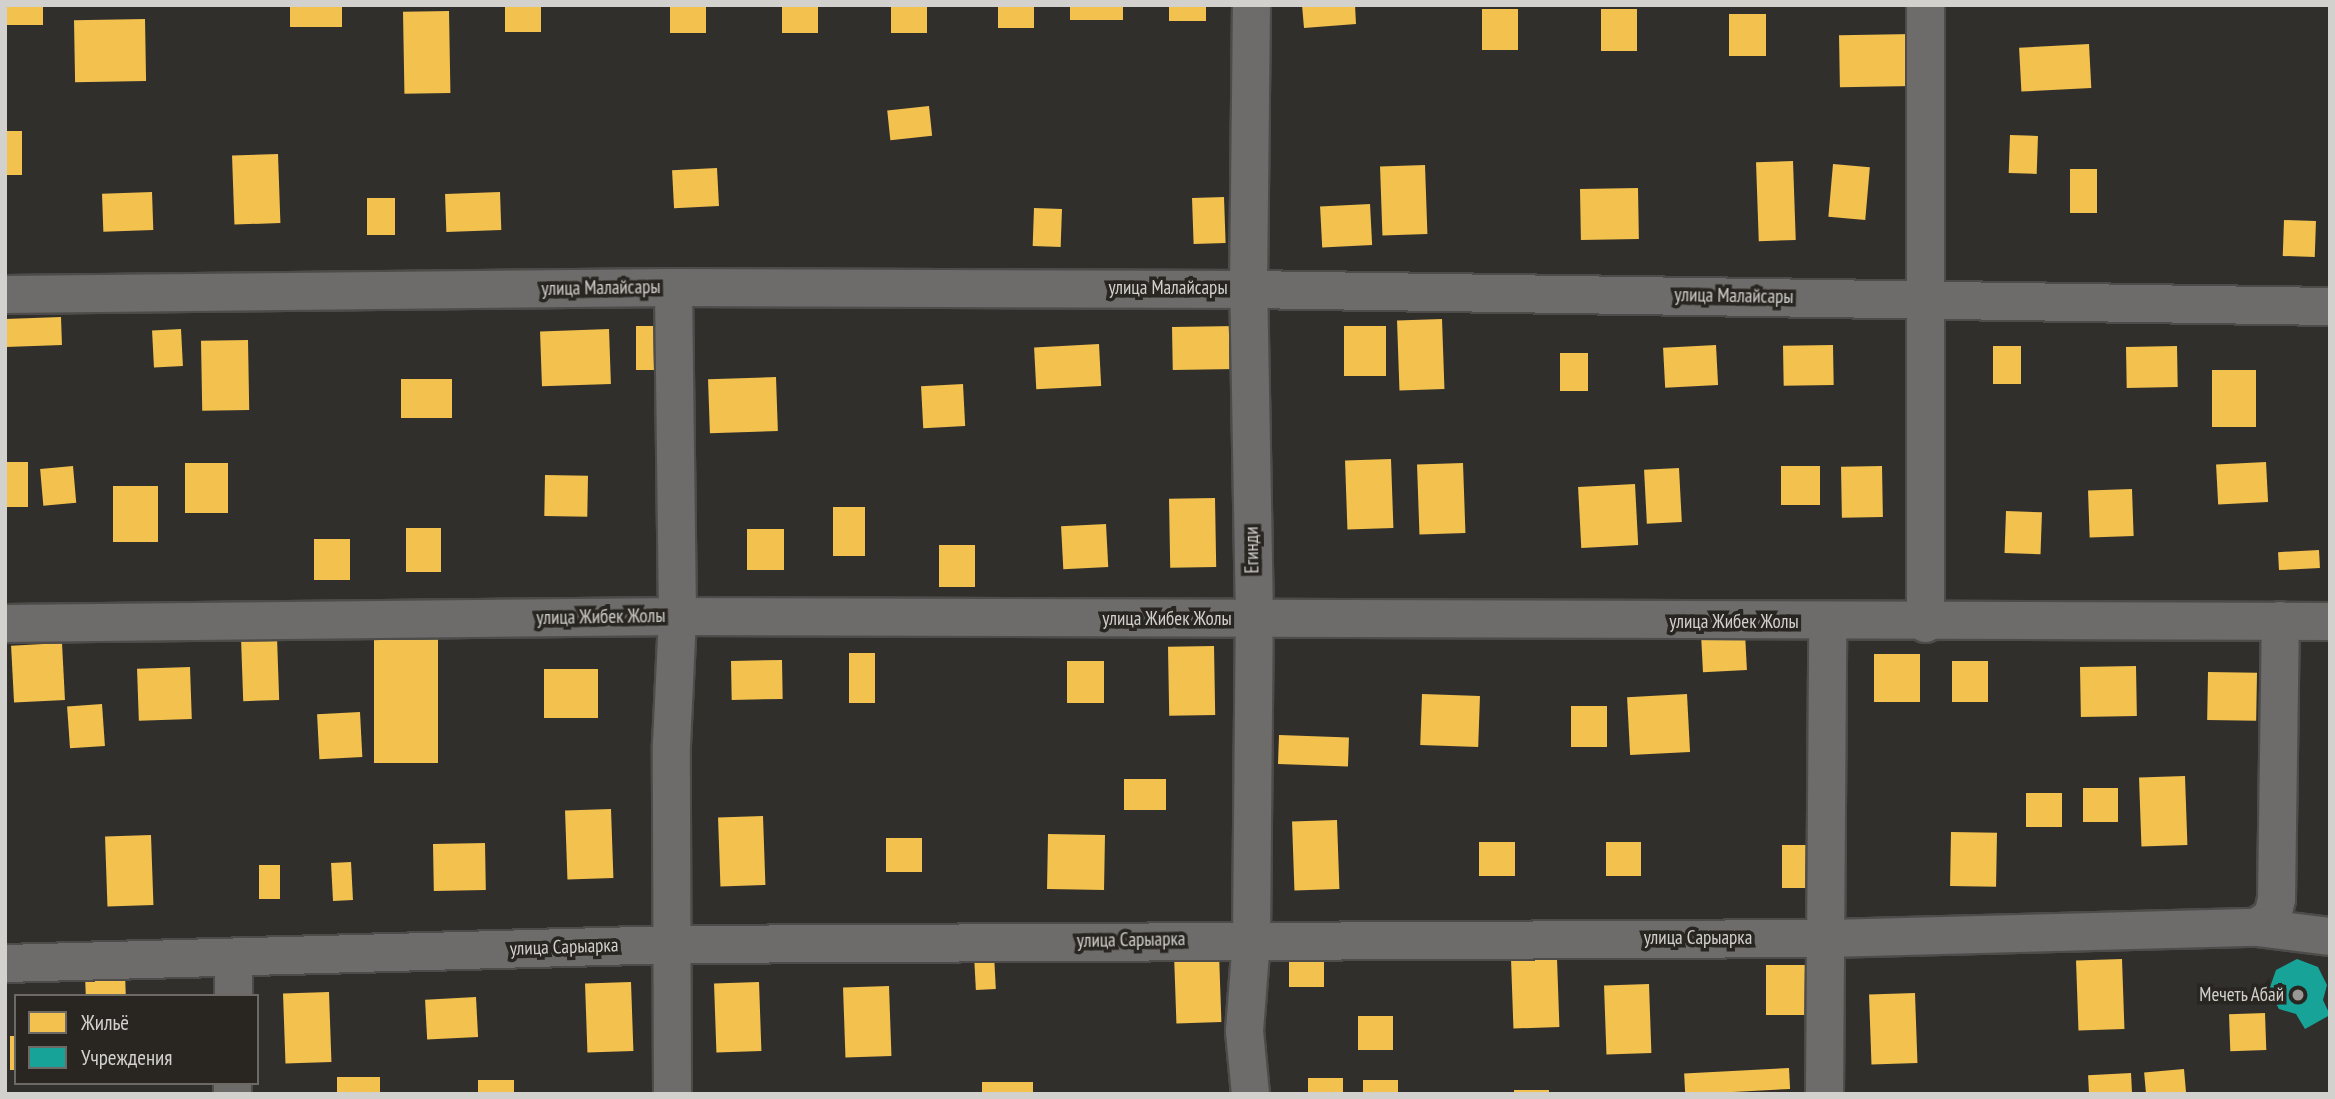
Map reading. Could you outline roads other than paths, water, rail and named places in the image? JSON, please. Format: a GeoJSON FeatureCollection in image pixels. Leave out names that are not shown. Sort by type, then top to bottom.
{"type":"FeatureCollection","features":[{"type":"Feature","properties":{"kind":"street","name":"Егинди"},"geometry":{"type":"LineString","coordinates":[[1250,1094],[1244,1030],[1251,939],[1254,619],[1248,289],[1251,5]]}},
{"type":"Feature","properties":{"kind":"street"},"geometry":{"type":"LineString","coordinates":[[1924,623],[1925,5]]}},
{"type":"Feature","properties":{"kind":"street","name":"улица Малайсары"},"geometry":{"type":"LineString","coordinates":[[5,294],[673,287],[1248,289],[2330,306]]}},
{"type":"Feature","properties":{"kind":"street"},"geometry":{"type":"LineString","coordinates":[[672,1094],[674,944],[671,744],[677,616],[673,287]]}},
{"type":"Feature","properties":{"kind":"street","name":"улица Жибек Жолы"},"geometry":{"type":"LineString","coordinates":[[5,623],[677,616],[1924,623],[2330,621]]}},
{"type":"Feature","properties":{"kind":"street"},"geometry":{"type":"LineString","coordinates":[[2256,927],[2272,916],[2276,899],[2280,620]]}},
{"type":"Feature","properties":{"kind":"street"},"geometry":{"type":"LineString","coordinates":[[1824,1094],[1828,938],[1827,622]]}},
{"type":"Feature","properties":{"kind":"street","name":"улица Сарыарка"},"geometry":{"type":"LineString","coordinates":[[5,963],[674,944],[1828,938],[2256,927],[2330,936]]}},
{"type":"Feature","properties":{"kind":"street"},"geometry":{"type":"LineString","coordinates":[[233,957],[233,994]]}},
{"type":"Feature","properties":{"kind":"place","name":"Мечеть Абай"},"geometry":{"type":"Point","coordinates":[2298,995]}}]}
